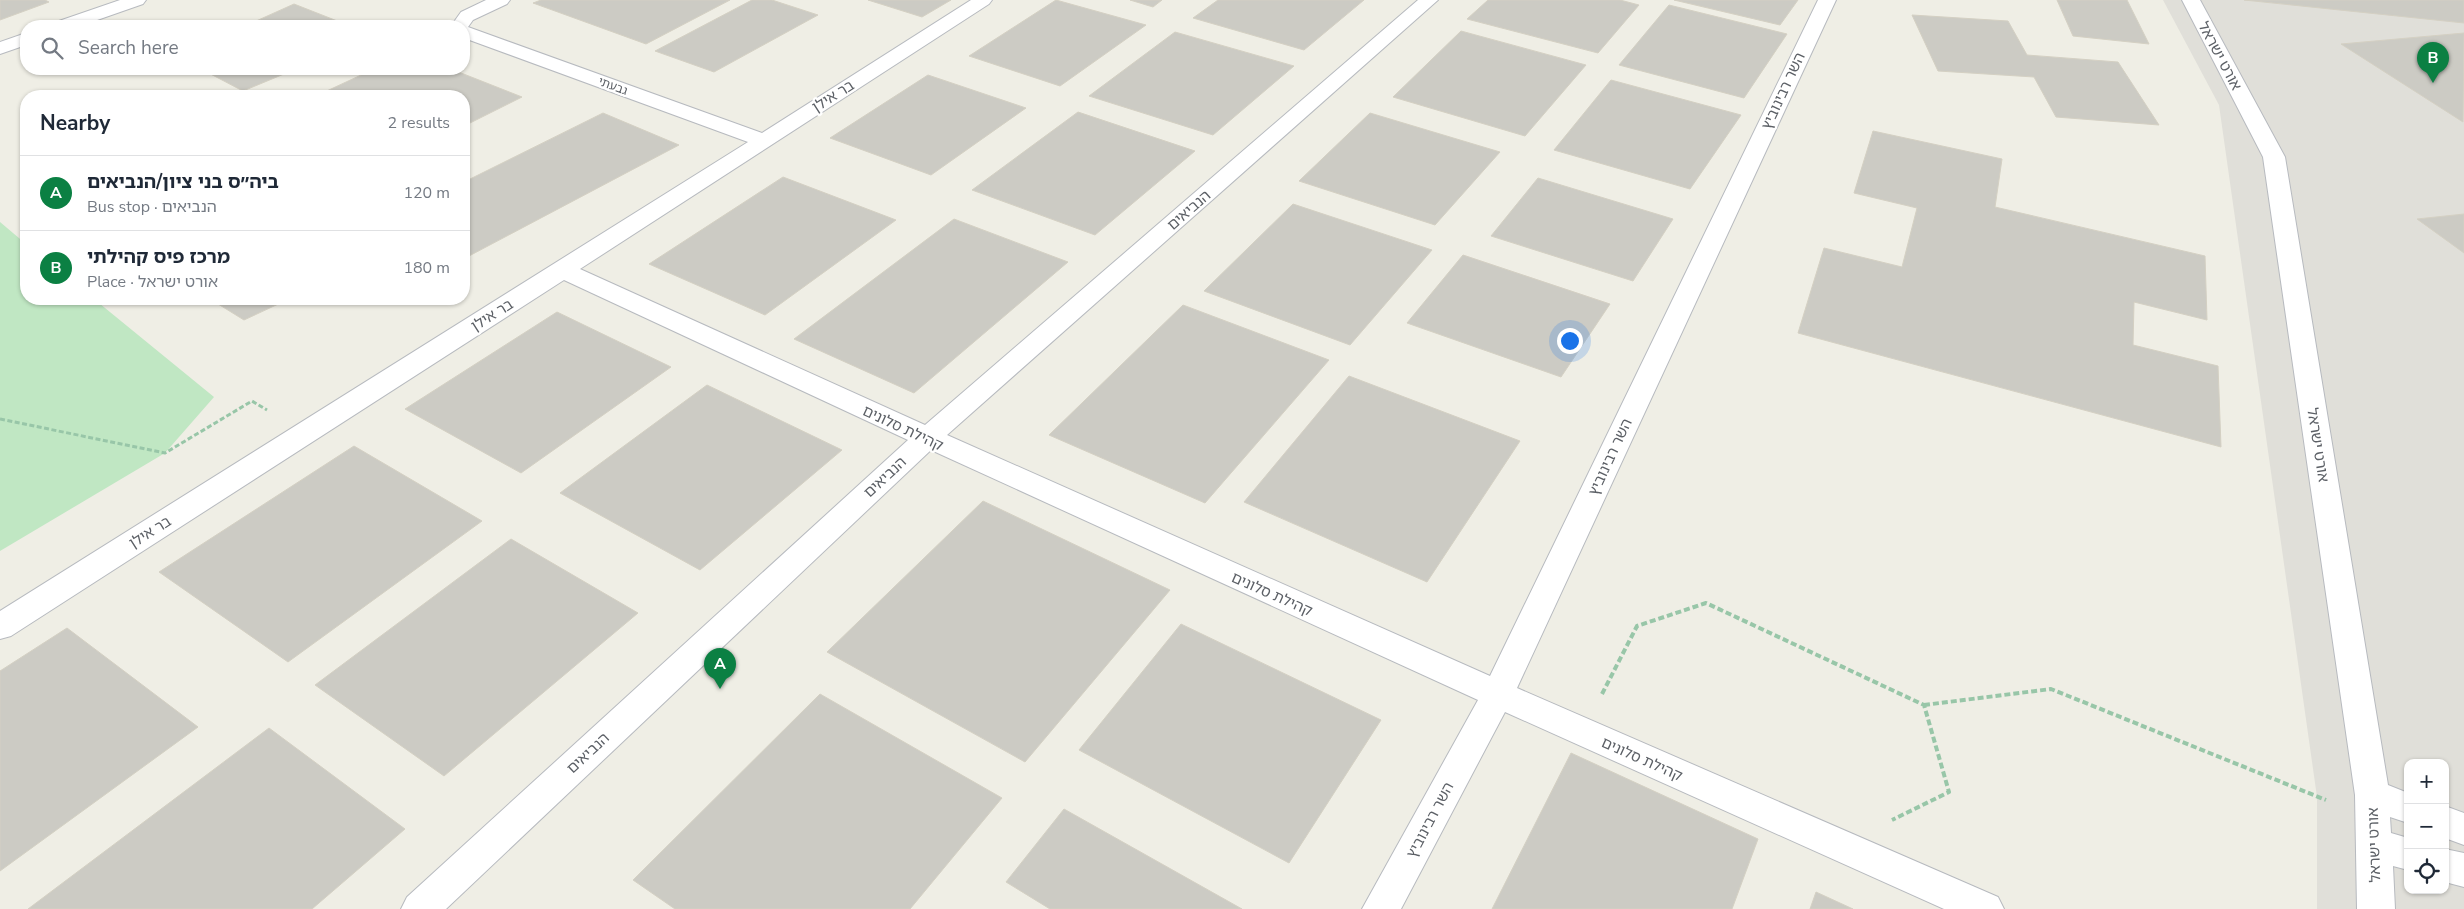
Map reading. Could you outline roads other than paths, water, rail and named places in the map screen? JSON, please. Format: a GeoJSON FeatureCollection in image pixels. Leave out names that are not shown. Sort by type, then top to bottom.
{"type":"FeatureCollection","features":[{"type":"Feature","properties":{"kind":"street"},"geometry":{"type":"LineString","coordinates":[[79,20],[137,0]]}},
{"type":"Feature","properties":{"kind":"street"},"geometry":{"type":"LineString","coordinates":[[464,20],[467,16],[501,0]]}},
{"type":"Feature","properties":{"kind":"street","name":"בר אילן"},"geometry":{"type":"LineString","coordinates":[[0,627],[563,270],[983,0]]}},
{"type":"Feature","properties":{"kind":"street","name":"הנביאים"},"geometry":{"type":"LineString","coordinates":[[420,909],[926,439],[1429,0]]}},
{"type":"Feature","properties":{"kind":"street","name":"השר רבינוביץ"},"geometry":{"type":"LineString","coordinates":[[1381,909],[1497,695],[1827,0]]}},
{"type":"Feature","properties":{"kind":"street","name":"אורט ישראל"},"geometry":{"type":"LineString","coordinates":[[2191,0],[2274,157],[2372,795],[2376,909]]}},
{"type":"Feature","properties":{"kind":"street","name":"גבעתי"},"geometry":{"type":"LineString","coordinates":[[470,34],[763,140]]}},
{"type":"Feature","properties":{"kind":"street"},"geometry":{"type":"LineString","coordinates":[[0,48],[20,41]]}},
{"type":"Feature","properties":{"kind":"street","name":"קהילת סלונים"},"geometry":{"type":"LineString","coordinates":[[563,270],[926,439],[1582,733],[1985,909]]}},
{"type":"Feature","properties":{"kind":"street"},"geometry":{"type":"LineString","coordinates":[[2372,795],[2404,807]]}},
{"type":"Feature","properties":{"kind":"street"},"geometry":{"type":"LineString","coordinates":[[2449,824],[2464,830]]}},
{"type":"Feature","properties":{"kind":"street"},"geometry":{"type":"LineString","coordinates":[[2374,844],[2404,853]]}},
{"type":"Feature","properties":{"kind":"street"},"geometry":{"type":"LineString","coordinates":[[2449,866],[2464,870]]}},
{"type":"Feature","properties":{"kind":"place","name":"מרכז פיס קהילתי"},"geometry":{"type":"Point","coordinates":[2433,83]}},
{"type":"Feature","properties":{"kind":"place","name":"ביה״ס בני ציון/הנביאים"},"geometry":{"type":"Point","coordinates":[720,689]}}]}
